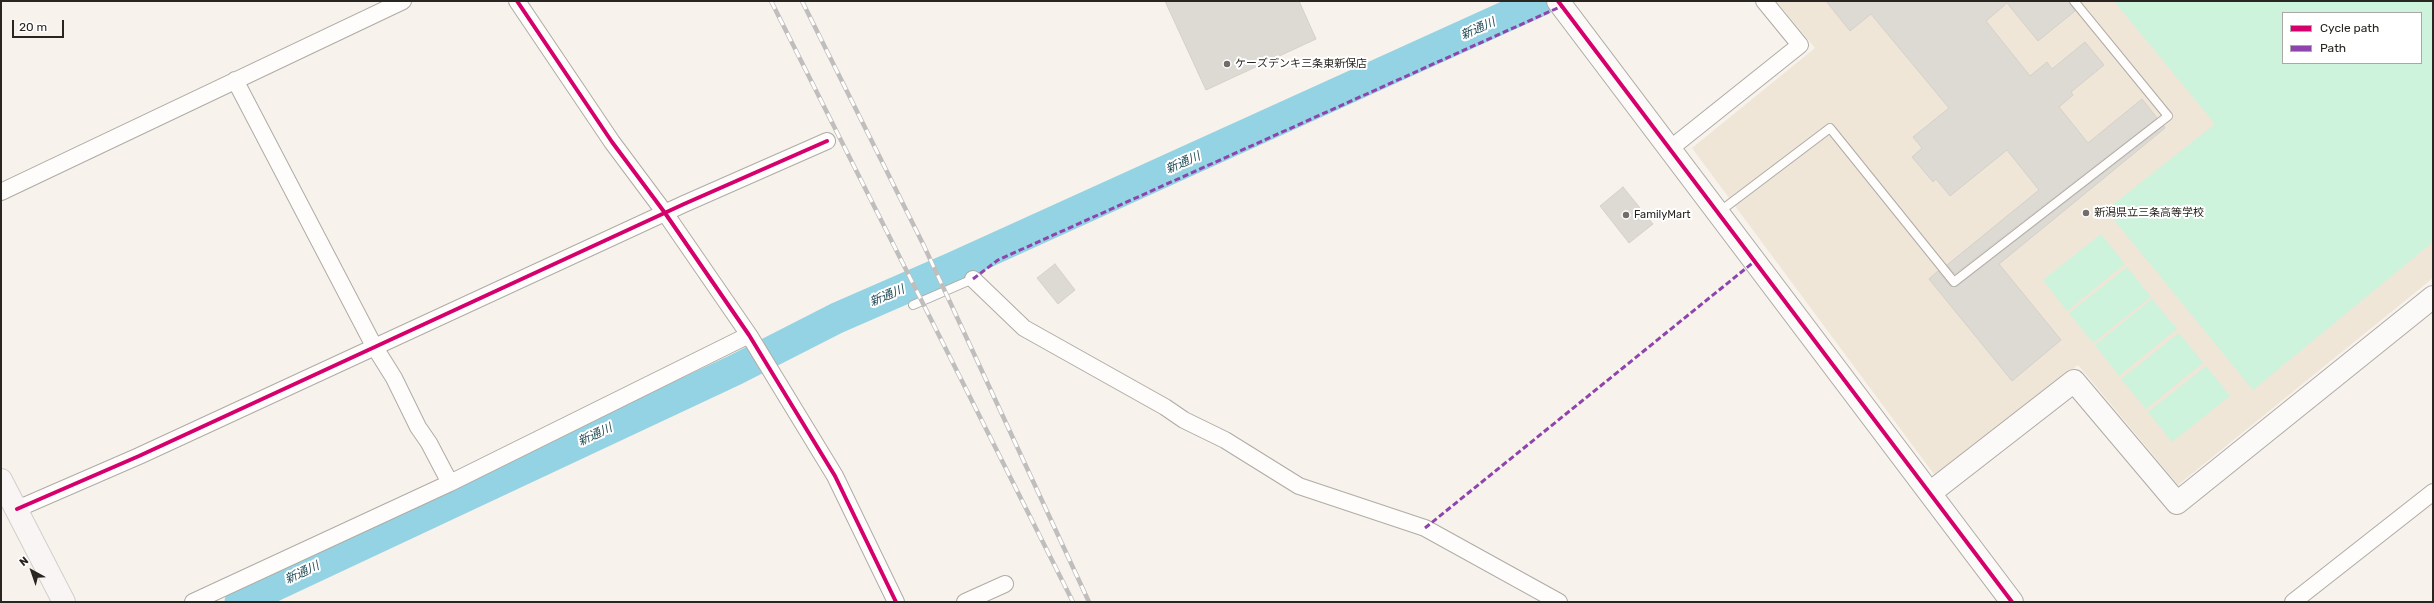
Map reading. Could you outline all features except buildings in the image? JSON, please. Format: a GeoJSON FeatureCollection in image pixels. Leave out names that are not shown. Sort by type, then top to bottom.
{"type":"FeatureCollection","features":[{"type":"Feature","properties":{"kind":"main road"},"geometry":{"type":"LineString","coordinates":[[1,480],[64,602]]}},
{"type":"Feature","properties":{"kind":"street"},"geometry":{"type":"LineString","coordinates":[[1,192],[403,1]]}},
{"type":"Feature","properties":{"kind":"street"},"geometry":{"type":"LineString","coordinates":[[517,1],[612,142],[665,213],[749,335],[835,476],[896,602]]}},
{"type":"Feature","properties":{"kind":"street"},"geometry":{"type":"LineString","coordinates":[[1671,148],[1800,46],[1764,1]]}},
{"type":"Feature","properties":{"kind":"street"},"geometry":{"type":"LineString","coordinates":[[1559,2],[1671,148],[2012,602]]}},
{"type":"Feature","properties":{"kind":"street"},"geometry":{"type":"LineString","coordinates":[[235,80],[374,346],[394,378],[418,427],[429,443],[450,482]]}},
{"type":"Feature","properties":{"kind":"street"},"geometry":{"type":"LineString","coordinates":[[17,509],[139,456],[374,346],[827,141]]}},
{"type":"Feature","properties":{"kind":"street"},"geometry":{"type":"LineString","coordinates":[[973,278],[1024,328],[1165,407],[1184,420],[1225,440],[1300,486],[1426,528],[1555,601]]}},
{"type":"Feature","properties":{"kind":"street"},"geometry":{"type":"LineString","coordinates":[[1930,493],[2074,381],[2177,502],[2433,297]]}},
{"type":"Feature","properties":{"kind":"street"},"geometry":{"type":"LineString","coordinates":[[193,602],[450,482],[749,335]]}},
{"type":"Feature","properties":{"kind":"street"},"geometry":{"type":"LineString","coordinates":[[2293,602],[2433,492]]}},
{"type":"Feature","properties":{"kind":"street"},"geometry":{"type":"LineString","coordinates":[[965,602],[1005,584]]}},
{"type":"Feature","properties":{"kind":"lane"},"geometry":{"type":"LineString","coordinates":[[1719,213],[1830,128],[1954,282],[2168,116],[2074,1]]}},
{"type":"Feature","properties":{"kind":"lane"},"geometry":{"type":"LineString","coordinates":[[914,305],[973,278]]}},
{"type":"Feature","properties":{"kind":"shaded area","name":"新潟県立三条高等学校"},"geometry":{"type":"Polygon","coordinates":[[[1776,1],[2433,1],[2433,278],[2178,485],[2078,365],[1936,477],[1692,148],[1815,48],[1776,1]]]}},
{"type":"Feature","properties":{"kind":"green space"},"geometry":{"type":"Polygon","coordinates":[[[2114,1],[2433,1],[2433,242],[2253,390],[2106,210],[2215,124],[2114,1]]]}},
{"type":"Feature","properties":{"kind":"green space"},"geometry":{"type":"Polygon","coordinates":[[[2101,234],[2125,264],[2067,311],[2043,280],[2101,234]]]}},
{"type":"Feature","properties":{"kind":"green space"},"geometry":{"type":"Polygon","coordinates":[[[2127,267],[2151,297],[2093,343],[2069,313],[2127,267]]]}},
{"type":"Feature","properties":{"kind":"green space"},"geometry":{"type":"Polygon","coordinates":[[[2152,299],[2177,329],[2119,376],[2095,345],[2152,299]]]}},
{"type":"Feature","properties":{"kind":"green space"},"geometry":{"type":"Polygon","coordinates":[[[2179,333],[2203,363],[2146,409],[2121,379],[2179,333]]]}},
{"type":"Feature","properties":{"kind":"green space"},"geometry":{"type":"Polygon","coordinates":[[[2206,366],[2230,396],[2172,442],[2148,412],[2206,366]]]}},
{"type":"Feature","properties":{"kind":"waterway","name":"新通川"},"geometry":{"type":"LineString","coordinates":[[240,602],[735,370],[837,318],[954,267],[1540,1]]}},
{"type":"Feature","properties":{"kind":"railway"},"geometry":{"type":"LineString","coordinates":[[771,1],[1073,602]]}},
{"type":"Feature","properties":{"kind":"railway"},"geometry":{"type":"LineString","coordinates":[[802,1],[924,246],[1089,602]]}},
{"type":"Feature","properties":{"kind":"marked path"},"geometry":{"type":"LineString","coordinates":[[973,279],[998,260],[1562,6]]}},
{"type":"Feature","properties":{"kind":"marked path"},"geometry":{"type":"LineString","coordinates":[[1425,528],[1755,261]]}},
{"type":"Feature","properties":{"kind":"cycle path"},"geometry":{"type":"LineString","coordinates":[[517,1],[612,142],[665,213],[749,335],[835,476],[896,602]]}},
{"type":"Feature","properties":{"kind":"cycle path"},"geometry":{"type":"LineString","coordinates":[[1558,1],[2012,602]]}},
{"type":"Feature","properties":{"kind":"cycle path"},"geometry":{"type":"LineString","coordinates":[[17,509],[139,456],[684,204],[827,141]]}},
{"type":"Feature","properties":{"kind":"place","name":"ケーズデンキ三条東新保店"},"geometry":{"type":"Point","coordinates":[1227,64]}},
{"type":"Feature","properties":{"kind":"place","name":"新潟県立三条高等学校"},"geometry":{"type":"Point","coordinates":[2086,213]}},
{"type":"Feature","properties":{"kind":"place","name":"FamilyMart"},"geometry":{"type":"Point","coordinates":[1626,215]}}]}
